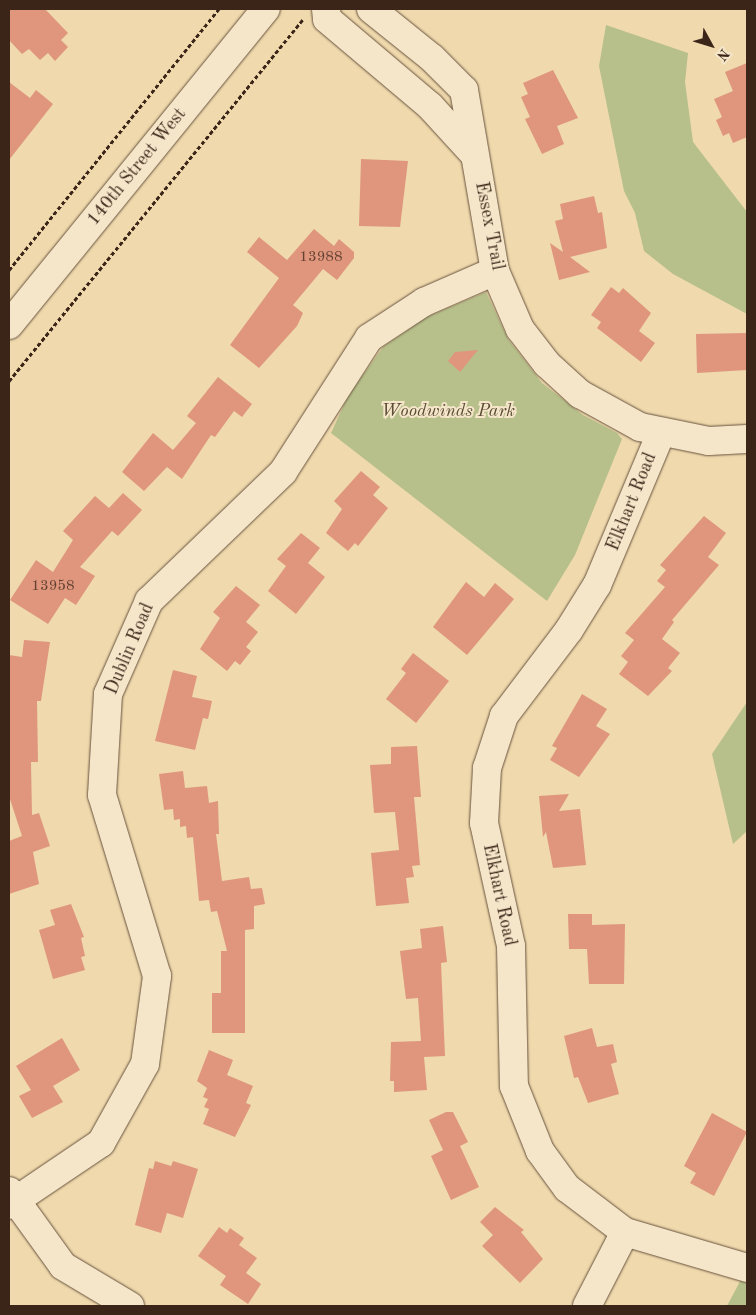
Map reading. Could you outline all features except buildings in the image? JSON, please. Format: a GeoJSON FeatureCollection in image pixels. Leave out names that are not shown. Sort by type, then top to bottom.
{"type":"FeatureCollection","features":[{"type":"Feature","properties":{"kind":"street","name":"140th Street West"},"geometry":{"type":"LineString","coordinates":[[9,325],[266,9]]}},
{"type":"Feature","properties":{"kind":"street","name":"Essex Trail"},"geometry":{"type":"LineString","coordinates":[[371,9],[432,58],[464,90],[471,115],[473,153],[496,271],[520,329],[564,381],[620,418],[660,433],[709,440],[747,439]]}},
{"type":"Feature","properties":{"kind":"street"},"geometry":{"type":"LineString","coordinates":[[315,13],[327,18],[430,106],[473,153]]}},
{"type":"Feature","properties":{"kind":"street","name":"Dublin Road"},"geometry":{"type":"LineString","coordinates":[[11,1199],[101,1143],[145,1064],[157,976],[102,795],[108,694],[149,601],[283,472],[369,338],[424,302],[496,271]]}},
{"type":"Feature","properties":{"kind":"street","name":"Elkhart Road"},"geometry":{"type":"LineString","coordinates":[[660,433],[597,585],[569,630],[504,716],[494,742],[483,794],[487,850],[511,946],[511,1064],[520,1109],[540,1151],[567,1188],[625,1232],[747,1268]]}},
{"type":"Feature","properties":{"kind":"street"},"geometry":{"type":"LineString","coordinates":[[11,1199],[63,1266],[130,1306]]}},
{"type":"Feature","properties":{"kind":"street"},"geometry":{"type":"LineString","coordinates":[[587,1306],[625,1232]]}},
{"type":"Feature","properties":{"kind":"path"},"geometry":{"type":"LineString","coordinates":[[9,270],[219,9]]}},
{"type":"Feature","properties":{"kind":"path"},"geometry":{"type":"LineString","coordinates":[[9,380],[315,13]]}},
{"type":"Feature","properties":{"kind":"green space"},"geometry":{"type":"Polygon","coordinates":[[[606,25],[688,53],[685,82],[693,142],[747,212],[747,314],[673,274],[644,251],[635,213],[624,191],[599,66],[606,25]]]}},
{"type":"Feature","properties":{"kind":"green space","name":"Woodwinds Park"},"geometry":{"type":"Polygon","coordinates":[[[486,292],[508,339],[542,383],[583,415],[617,433],[622,439],[575,555],[547,601],[331,433],[348,396],[383,347],[427,317],[486,292]]]}},
{"type":"Feature","properties":{"kind":"green space"},"geometry":{"type":"Polygon","coordinates":[[[747,702],[747,831],[733,844],[712,754],[747,702]]]}},
{"type":"Feature","properties":{"kind":"green space"},"geometry":{"type":"Polygon","coordinates":[[[747,1268],[747,1306],[727,1306],[747,1268]]]}}]}
